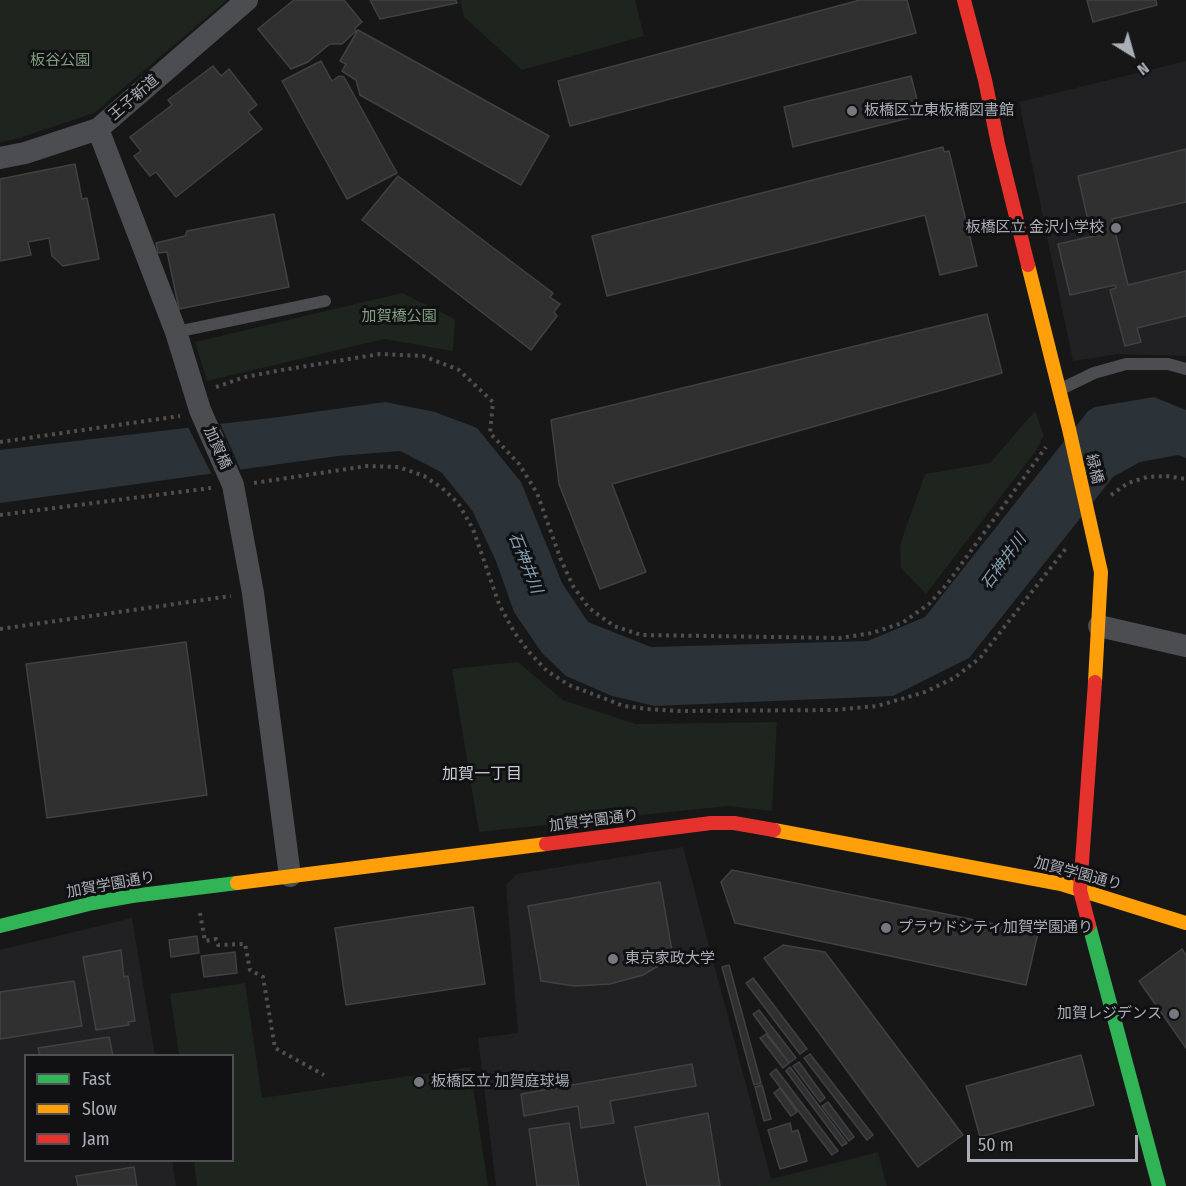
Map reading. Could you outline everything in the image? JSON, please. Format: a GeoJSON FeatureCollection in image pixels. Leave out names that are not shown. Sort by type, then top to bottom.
{"type":"FeatureCollection","features":[{"type":"Feature","properties":{"kind":"street","name":"王子新道"},"geometry":{"type":"LineString","coordinates":[[0,158],[25,153],[98,129],[247,0]]}},
{"type":"Feature","properties":{"kind":"street","name":"緑橋"},"geometry":{"type":"LineString","coordinates":[[964,0],[1069,429],[1101,572],[1080,890],[1159,1186]]}},
{"type":"Feature","properties":{"kind":"street","name":"加賀橋"},"geometry":{"type":"LineString","coordinates":[[98,129],[176,332],[198,402],[233,485],[253,593],[290,876]]}},
{"type":"Feature","properties":{"kind":"street"},"geometry":{"type":"LineString","coordinates":[[1099,626],[1186,646]]}},
{"type":"Feature","properties":{"kind":"street","name":"加賀学園通り"},"geometry":{"type":"LineString","coordinates":[[0,926],[93,903],[132,896],[711,823],[734,823],[776,829],[1061,884],[1186,923]]}},
{"type":"Feature","properties":{"kind":"lane"},"geometry":{"type":"LineString","coordinates":[[176,332],[325,301]]}},
{"type":"Feature","properties":{"kind":"lane"},"geometry":{"type":"LineString","coordinates":[[1059,390],[1094,373],[1126,364],[1168,364],[1186,369]]}},
{"type":"Feature","properties":{"kind":"path"},"geometry":{"type":"LineString","coordinates":[[0,442],[174,418],[244,377],[380,354],[423,356],[459,370],[493,402],[490,433],[519,464],[537,493],[561,560],[573,586],[589,608],[614,626],[641,635],[840,638],[872,633],[902,623],[929,604],[947,584],[1052,440]]}},
{"type":"Feature","properties":{"kind":"path"},"geometry":{"type":"LineString","coordinates":[[0,515],[368,466],[399,467],[424,476],[458,503],[473,529],[504,614],[514,632],[547,671],[568,685],[624,706],[679,711],[844,709],[877,706],[925,692],[954,678],[980,658],[1089,518],[1115,491],[1128,483],[1147,477],[1166,476],[1186,479]]}},
{"type":"Feature","properties":{"kind":"path"},"geometry":{"type":"LineString","coordinates":[[0,629],[253,593]]}},
{"type":"Feature","properties":{"kind":"path"},"geometry":{"type":"LineString","coordinates":[[199,906],[205,941],[216,939],[218,945],[244,944],[250,970],[263,977],[275,1048],[324,1075]]}},
{"type":"Feature","properties":{"kind":"shaded area","name":"板橋区立 金沢小学校"},"geometry":{"type":"Polygon","coordinates":[[[1186,61],[1186,356],[1119,354],[1073,361],[1019,102],[1186,61]]]}},
{"type":"Feature","properties":{"kind":"shaded area","name":"東京家政大学"},"geometry":{"type":"Polygon","coordinates":[[[683,847],[771,1179],[878,1152],[887,1186],[496,1186],[478,1038],[518,1033],[506,885],[517,874],[683,847]]]}},
{"type":"Feature","properties":{"kind":"shaded area"},"geometry":{"type":"Polygon","coordinates":[[[132,918],[155,1054],[24,1054],[24,1162],[172,1162],[176,1186],[0,1186],[0,950],[132,918]]]}},
{"type":"Feature","properties":{"kind":"green space","name":"板谷公園"},"geometry":{"type":"Polygon","coordinates":[[[0,0],[227,0],[94,113],[16,139],[0,142],[0,0]]]}},
{"type":"Feature","properties":{"kind":"green space"},"geometry":{"type":"Polygon","coordinates":[[[460,0],[635,0],[644,36],[522,70],[464,17],[460,0]]]}},
{"type":"Feature","properties":{"kind":"green space","name":"加賀橋公園"},"geometry":{"type":"Polygon","coordinates":[[[402,293],[455,319],[453,351],[384,339],[207,381],[195,342],[402,293]]]}},
{"type":"Feature","properties":{"kind":"green space"},"geometry":{"type":"Polygon","coordinates":[[[1035,411],[1044,436],[1035,452],[926,594],[901,568],[900,545],[925,474],[990,463],[1035,411]]]}},
{"type":"Feature","properties":{"kind":"green space"},"geometry":{"type":"Polygon","coordinates":[[[518,662],[563,700],[636,724],[777,722],[772,811],[728,806],[479,832],[452,669],[518,662]]]}},
{"type":"Feature","properties":{"kind":"green space","name":"板橋区立 加賀庭球場"},"geometry":{"type":"Polygon","coordinates":[[[245,983],[262,1098],[470,1067],[488,1186],[197,1186],[194,1162],[234,1162],[234,1054],[179,1054],[170,994],[245,983]]]}},
{"type":"Feature","properties":{"kind":"green space"},"geometry":{"type":"Polygon","coordinates":[[[876,1154],[885,1186],[753,1186],[876,1154]]]}},
{"type":"Feature","properties":{"kind":"water","name":"石神井川"},"geometry":{"type":"Polygon","coordinates":[[[1154,397],[1186,410],[1186,458],[1178,455],[1140,462],[1113,477],[969,658],[893,696],[655,706],[612,696],[566,676],[542,653],[514,612],[496,561],[472,510],[441,472],[400,451],[338,456],[0,503],[0,450],[385,402],[435,412],[477,428],[521,482],[562,583],[588,622],[651,647],[868,641],[925,617],[1088,411],[1095,407],[1154,397]]]}},
{"type":"Feature","properties":{"kind":"pier"},"geometry":{"type":"Polygon","coordinates":[[[219,421],[242,473],[213,477],[187,425],[219,421]]]}},
{"type":"Feature","properties":{"kind":"building"},"geometry":{"type":"Polygon","coordinates":[[[294,0],[344,0],[362,22],[342,44],[330,44],[308,62],[291,69],[258,29],[294,0]]]}},
{"type":"Feature","properties":{"kind":"building"},"geometry":{"type":"Polygon","coordinates":[[[370,0],[456,0],[457,3],[380,19],[370,0]]]}},
{"type":"Feature","properties":{"kind":"building"},"geometry":{"type":"Polygon","coordinates":[[[860,0],[907,0],[916,33],[570,126],[558,81],[860,0]]]}},
{"type":"Feature","properties":{"kind":"building"},"geometry":{"type":"Polygon","coordinates":[[[1087,0],[1156,0],[1157,5],[1093,22],[1087,0]]]}},
{"type":"Feature","properties":{"kind":"building"},"geometry":{"type":"Polygon","coordinates":[[[358,30],[549,136],[521,185],[360,95],[356,80],[342,71],[346,64],[340,61],[358,30]]]}},
{"type":"Feature","properties":{"kind":"building"},"geometry":{"type":"Polygon","coordinates":[[[321,61],[332,81],[339,76],[344,77],[397,173],[347,199],[282,81],[321,61]]]}},
{"type":"Feature","properties":{"kind":"building"},"geometry":{"type":"Polygon","coordinates":[[[213,66],[221,76],[229,69],[257,105],[248,112],[262,129],[176,197],[156,172],[150,176],[134,156],[141,151],[130,137],[172,105],[168,100],[213,66]]]}},
{"type":"Feature","properties":{"kind":"building","name":"板橋区立東板橋図書館"},"geometry":{"type":"Polygon","coordinates":[[[911,76],[921,115],[793,147],[784,107],[911,76]]]}},
{"type":"Feature","properties":{"kind":"building"},"geometry":{"type":"Polygon","coordinates":[[[943,147],[944,152],[949,151],[977,266],[940,275],[925,215],[607,296],[592,236],[943,147]]]}},
{"type":"Feature","properties":{"kind":"building"},"geometry":{"type":"Polygon","coordinates":[[[1186,149],[1186,202],[1112,219],[1128,285],[1186,271],[1186,316],[1137,328],[1141,342],[1125,346],[1110,290],[1116,288],[1115,285],[1070,295],[1058,244],[1103,234],[1100,222],[1089,225],[1078,176],[1186,149]]]}},
{"type":"Feature","properties":{"kind":"building"},"geometry":{"type":"Polygon","coordinates":[[[75,164],[82,199],[87,198],[99,259],[63,266],[52,256],[49,238],[28,242],[31,255],[0,261],[0,179],[75,164]]]}},
{"type":"Feature","properties":{"kind":"building"},"geometry":{"type":"Polygon","coordinates":[[[398,176],[553,293],[550,297],[560,304],[554,312],[557,316],[531,350],[362,220],[398,176]]]}},
{"type":"Feature","properties":{"kind":"building"},"geometry":{"type":"Polygon","coordinates":[[[274,214],[289,287],[179,309],[167,252],[158,253],[156,243],[185,236],[187,231],[274,214]]]}},
{"type":"Feature","properties":{"kind":"building"},"geometry":{"type":"Polygon","coordinates":[[[987,314],[1002,373],[612,484],[646,572],[600,589],[559,484],[551,420],[987,314]]]}},
{"type":"Feature","properties":{"kind":"building"},"geometry":{"type":"Polygon","coordinates":[[[186,642],[207,795],[47,818],[26,664],[186,642]]]}},
{"type":"Feature","properties":{"kind":"building","name":"プラウドシティ加賀学園通り"},"geometry":{"type":"Polygon","coordinates":[[[732,870],[1038,933],[1026,985],[735,923],[721,882],[732,870]]]}},
{"type":"Feature","properties":{"kind":"building"},"geometry":{"type":"Polygon","coordinates":[[[660,882],[673,957],[643,975],[610,984],[575,986],[541,981],[528,906],[660,882]]]}},
{"type":"Feature","properties":{"kind":"building"},"geometry":{"type":"Polygon","coordinates":[[[473,907],[485,984],[346,1005],[335,928],[473,907]]]}},
{"type":"Feature","properties":{"kind":"building"},"geometry":{"type":"Polygon","coordinates":[[[197,936],[199,953],[171,957],[169,940],[197,936]]]}},
{"type":"Feature","properties":{"kind":"building"},"geometry":{"type":"Polygon","coordinates":[[[783,945],[825,952],[963,1135],[918,1167],[764,958],[783,945]]]}},
{"type":"Feature","properties":{"kind":"building","name":"加賀レジデンス"},"geometry":{"type":"Polygon","coordinates":[[[1182,949],[1186,955],[1186,1048],[1139,981],[1182,949]]]}},
{"type":"Feature","properties":{"kind":"building"},"geometry":{"type":"Polygon","coordinates":[[[121,950],[124,977],[128,976],[135,1021],[128,1022],[129,1025],[96,1030],[83,957],[121,950]]]}},
{"type":"Feature","properties":{"kind":"building"},"geometry":{"type":"Polygon","coordinates":[[[235,952],[237,973],[204,977],[201,956],[235,952]]]}},
{"type":"Feature","properties":{"kind":"building"},"geometry":{"type":"Polygon","coordinates":[[[729,965],[761,1083],[754,1085],[722,967],[729,965]]]}},
{"type":"Feature","properties":{"kind":"building"},"geometry":{"type":"Polygon","coordinates":[[[753,978],[807,1049],[800,1054],[746,983],[753,978]]]}},
{"type":"Feature","properties":{"kind":"building"},"geometry":{"type":"Polygon","coordinates":[[[74,981],[82,1026],[0,1039],[0,992],[74,981]]]}},
{"type":"Feature","properties":{"kind":"building"},"geometry":{"type":"Polygon","coordinates":[[[759,1010],[796,1058],[789,1063],[753,1014],[759,1010]]]}},
{"type":"Feature","properties":{"kind":"building"},"geometry":{"type":"Polygon","coordinates":[[[766,1034],[789,1063],[783,1068],[760,1038],[766,1034]]]}},
{"type":"Feature","properties":{"kind":"building"},"geometry":{"type":"Polygon","coordinates":[[[109,1037],[113,1054],[40,1054],[38,1048],[109,1037]]]}},
{"type":"Feature","properties":{"kind":"building"},"geometry":{"type":"Polygon","coordinates":[[[810,1054],[873,1135],[867,1140],[804,1058],[810,1054]]]}},
{"type":"Feature","properties":{"kind":"building"},"geometry":{"type":"Polygon","coordinates":[[[1081,1055],[1094,1105],[980,1137],[966,1086],[1081,1055]]]}},
{"type":"Feature","properties":{"kind":"building"},"geometry":{"type":"Polygon","coordinates":[[[799,1062],[825,1098],[820,1102],[793,1066],[799,1062]]]}},
{"type":"Feature","properties":{"kind":"building"},"geometry":{"type":"Polygon","coordinates":[[[692,1064],[696,1086],[610,1101],[614,1123],[581,1128],[578,1106],[524,1116],[521,1094],[692,1064]]]}},
{"type":"Feature","properties":{"kind":"building"},"geometry":{"type":"Polygon","coordinates":[[[790,1067],[847,1143],[842,1146],[786,1071],[790,1067]]]}},
{"type":"Feature","properties":{"kind":"building"},"geometry":{"type":"Polygon","coordinates":[[[776,1069],[838,1151],[832,1155],[770,1074],[776,1069]]]}},
{"type":"Feature","properties":{"kind":"building"},"geometry":{"type":"Polygon","coordinates":[[[762,1085],[771,1119],[764,1121],[755,1087],[762,1085]]]}},
{"type":"Feature","properties":{"kind":"building"},"geometry":{"type":"Polygon","coordinates":[[[780,1088],[797,1112],[791,1116],[774,1093],[780,1088]]]}},
{"type":"Feature","properties":{"kind":"building"},"geometry":{"type":"Polygon","coordinates":[[[828,1102],[854,1137],[849,1141],[822,1106],[828,1102]]]}},
{"type":"Feature","properties":{"kind":"building"},"geometry":{"type":"Polygon","coordinates":[[[708,1113],[720,1186],[647,1186],[635,1127],[708,1113]]]}},
{"type":"Feature","properties":{"kind":"building"},"geometry":{"type":"Polygon","coordinates":[[[569,1123],[579,1186],[537,1186],[529,1129],[569,1123]]]}},
{"type":"Feature","properties":{"kind":"building"},"geometry":{"type":"Polygon","coordinates":[[[790,1123],[792,1132],[798,1130],[807,1161],[780,1169],[768,1130],[790,1123]]]}},
{"type":"Feature","properties":{"kind":"building"},"geometry":{"type":"Polygon","coordinates":[[[134,1167],[137,1186],[78,1186],[76,1176],[134,1167]]]}},
{"type":"Feature","properties":{"kind":"traffic: fast"},"geometry":{"type":"LineString","coordinates":[[0,926],[93,903],[237,883]]}},
{"type":"Feature","properties":{"kind":"traffic: fast"},"geometry":{"type":"LineString","coordinates":[[1089,925],[1159,1186]]}},
{"type":"Feature","properties":{"kind":"traffic: slow"},"geometry":{"type":"LineString","coordinates":[[1028,265],[1069,429],[1101,572],[1095,682]]}},
{"type":"Feature","properties":{"kind":"traffic: slow"},"geometry":{"type":"LineString","coordinates":[[774,830],[1061,884],[1186,923]]}},
{"type":"Feature","properties":{"kind":"traffic: slow"},"geometry":{"type":"LineString","coordinates":[[237,883],[546,844]]}},
{"type":"Feature","properties":{"kind":"traffic: jam"},"geometry":{"type":"LineString","coordinates":[[964,0],[1028,265]]}},
{"type":"Feature","properties":{"kind":"traffic: jam"},"geometry":{"type":"LineString","coordinates":[[1089,925],[1080,890],[1095,682]]}},
{"type":"Feature","properties":{"kind":"traffic: jam"},"geometry":{"type":"LineString","coordinates":[[546,844],[711,823],[734,823],[774,830]]}},
{"type":"Feature","properties":{"kind":"place","name":"板橋区立東板橋図書館"},"geometry":{"type":"Point","coordinates":[852,111]}},
{"type":"Feature","properties":{"kind":"place","name":"板橋区立 金沢小学校"},"geometry":{"type":"Point","coordinates":[1116,228]}},
{"type":"Feature","properties":{"kind":"place","name":"プラウドシティ加賀学園通り"},"geometry":{"type":"Point","coordinates":[886,928]}},
{"type":"Feature","properties":{"kind":"place","name":"東京家政大学"},"geometry":{"type":"Point","coordinates":[613,959]}},
{"type":"Feature","properties":{"kind":"place","name":"加賀レジデンス"},"geometry":{"type":"Point","coordinates":[1174,1014]}},
{"type":"Feature","properties":{"kind":"place","name":"板橋区立 加賀庭球場"},"geometry":{"type":"Point","coordinates":[419,1082]}},
{"type":"Feature","properties":{"kind":"district","name":"加賀一丁目"},"geometry":{"type":"Point","coordinates":[482,775]}}]}
